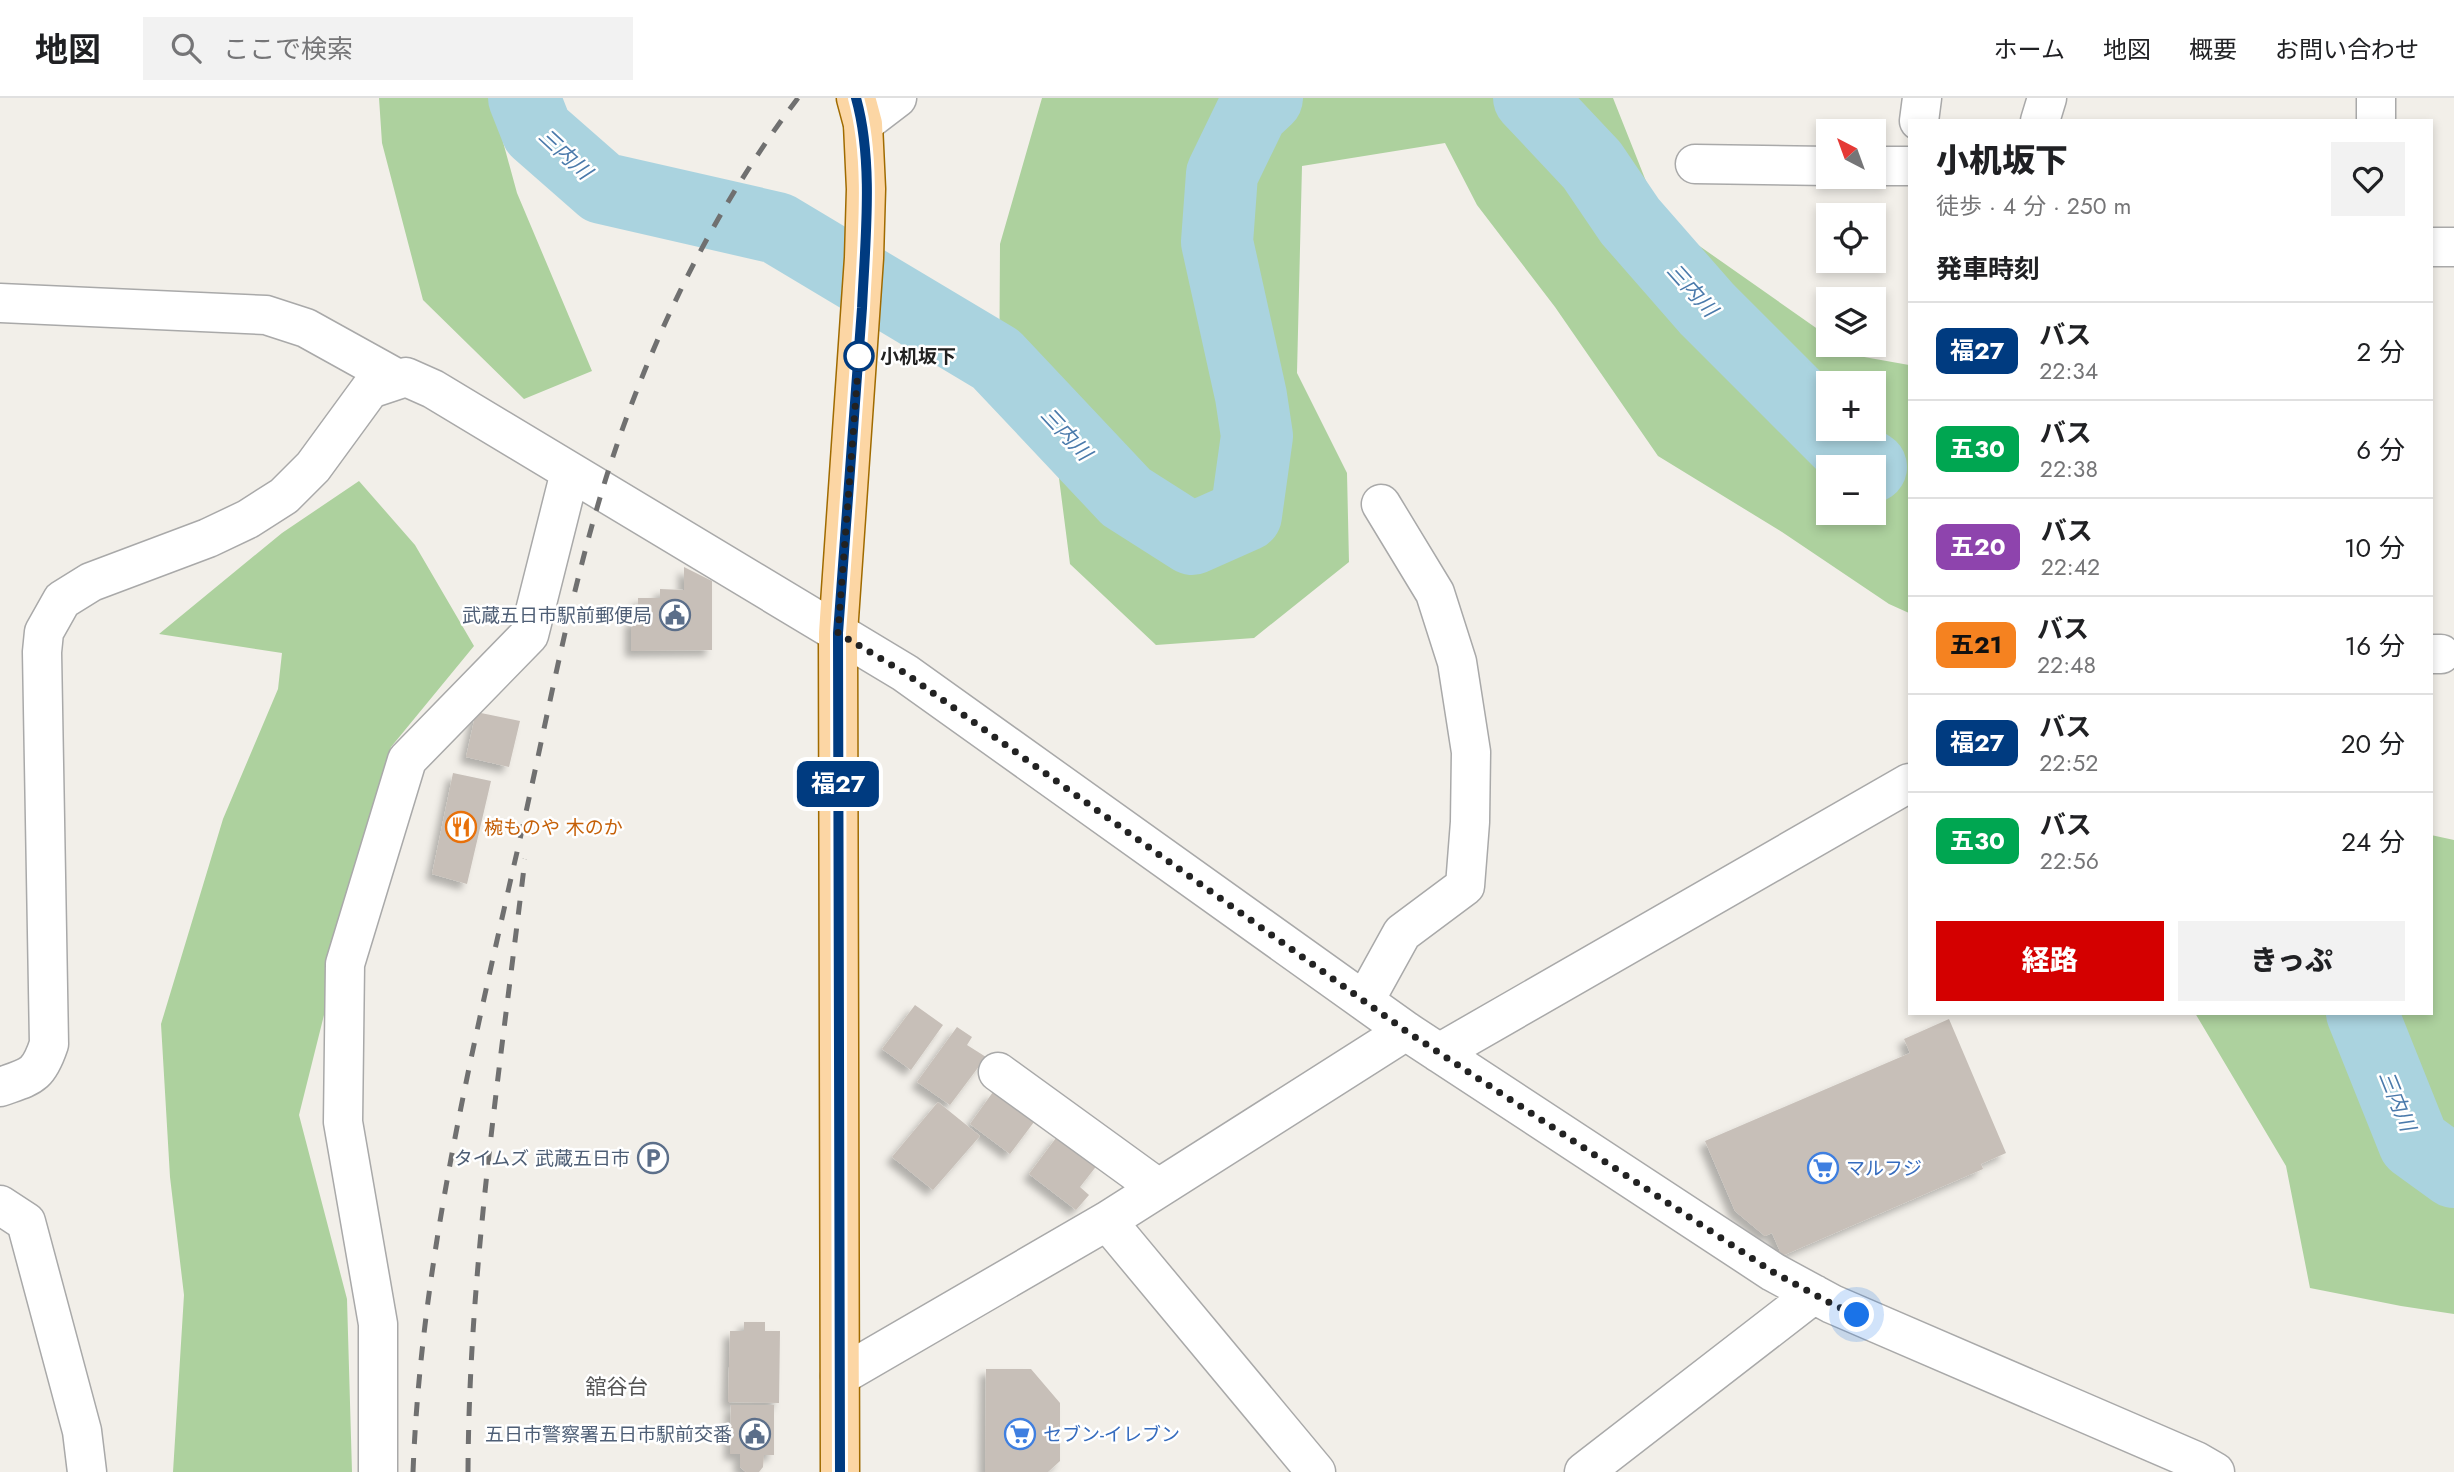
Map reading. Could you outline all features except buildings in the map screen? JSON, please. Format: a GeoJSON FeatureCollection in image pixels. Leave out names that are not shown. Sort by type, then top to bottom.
{"type":"FeatureCollection","features":[{"type":"Feature","properties":{"kind":"main road"},"geometry":{"type":"LineString","coordinates":[[840,1472],[838,633],[862,308],[866,189],[859,111]]}},
{"type":"Feature","properties":{"kind":"street"},"geometry":{"type":"LineString","coordinates":[[859,111],[897,98]]}},
{"type":"Feature","properties":{"kind":"street"},"geometry":{"type":"LineString","coordinates":[[1919,119],[1922,98]]}},
{"type":"Feature","properties":{"kind":"street"},"geometry":{"type":"LineString","coordinates":[[2041,119],[2047,98]]}},
{"type":"Feature","properties":{"kind":"street"},"geometry":{"type":"LineString","coordinates":[[2375,98],[2376,119]]}},
{"type":"Feature","properties":{"kind":"street"},"geometry":{"type":"LineString","coordinates":[[1695,164],[1816,166]]}},
{"type":"Feature","properties":{"kind":"street"},"geometry":{"type":"LineString","coordinates":[[1886,166],[1908,166]]}},
{"type":"Feature","properties":{"kind":"street"},"geometry":{"type":"LineString","coordinates":[[2433,247],[2454,247]]}},
{"type":"Feature","properties":{"kind":"street"},"geometry":{"type":"LineString","coordinates":[[0,303],[266,315],[306,328],[398,379]]}},
{"type":"Feature","properties":{"kind":"street"},"geometry":{"type":"LineString","coordinates":[[0,1087],[29,1077],[41,1066],[49,1044],[42,652],[44,632],[62,600],[91,582],[208,538],[248,519],[285,496],[313,467],[370,389],[406,377],[433,389],[905,673],[1406,1031],[1773,1272],[1832,1304],[2196,1461],[2215,1472]]}},
{"type":"Feature","properties":{"kind":"street"},"geometry":{"type":"LineString","coordinates":[[378,1472],[378,1324],[343,1122],[345,964],[407,760],[529,635],[570,472]]}},
{"type":"Feature","properties":{"kind":"street"},"geometry":{"type":"LineString","coordinates":[[1365,1000],[1402,933],[1465,887],[1470,822],[1471,752],[1457,662],[1435,593],[1381,504]]}},
{"type":"Feature","properties":{"kind":"street"},"geometry":{"type":"LineString","coordinates":[[1440,1053],[1908,784]]}},
{"type":"Feature","properties":{"kind":"street"},"geometry":{"type":"LineString","coordinates":[[840,1376],[1107,1221],[1406,1031]]}},
{"type":"Feature","properties":{"kind":"street"},"geometry":{"type":"LineString","coordinates":[[998,1072],[1158,1188]]}},
{"type":"Feature","properties":{"kind":"street"},"geometry":{"type":"LineString","coordinates":[[0,1205],[26,1222],[82,1431],[87,1472]]}},
{"type":"Feature","properties":{"kind":"street"},"geometry":{"type":"LineString","coordinates":[[1107,1221],[1316,1472]]}},
{"type":"Feature","properties":{"kind":"street"},"geometry":{"type":"LineString","coordinates":[[1584,1472],[1814,1294]]}},
{"type":"Feature","properties":{"kind":"green space"},"geometry":{"type":"Polygon","coordinates":[[[379,98],[491,98],[517,193],[592,371],[524,399],[423,300],[382,143],[379,98]]]}},
{"type":"Feature","properties":{"kind":"green space"},"geometry":{"type":"Polygon","coordinates":[[[1042,98],[1613,98],[1661,219],[1816,328],[1816,357],[1864,357],[1908,365],[1908,613],[1889,604],[1782,532],[1658,456],[1555,307],[1477,205],[1445,143],[1302,166],[1297,373],[1347,473],[1349,562],[1254,638],[1156,645],[1070,564],[1056,455],[999,414],[1000,244],[1042,98]]]}},
{"type":"Feature","properties":{"kind":"green space"},"geometry":{"type":"Polygon","coordinates":[[[359,481],[415,545],[474,646],[391,747],[299,1115],[347,1299],[352,1472],[173,1472],[184,1295],[170,1177],[161,1024],[223,819],[278,689],[282,653],[159,634],[282,533],[359,481]]]}},
{"type":"Feature","properties":{"kind":"green space"},"geometry":{"type":"Polygon","coordinates":[[[2433,835],[2454,840],[2454,1314],[2310,1288],[2286,1166],[2196,1015],[2433,1015],[2433,835]]]}},
{"type":"Feature","properties":{"kind":"waterway","name":"三内川"},"geometry":{"type":"LineString","coordinates":[[524,98],[537,131],[602,188],[777,228],[996,359],[1126,497],[1192,539],[1246,515],[1257,436],[1251,396],[1217,242],[1222,174],[1252,112],[1267,98]]}},
{"type":"Feature","properties":{"kind":"waterway","name":"三内川"},"geometry":{"type":"LineString","coordinates":[[1529,98],[1592,165],[1630,221],[1707,309],[1853,455]]}},
{"type":"Feature","properties":{"kind":"waterway","name":"三内川"},"geometry":{"type":"LineString","coordinates":[[2363,1015],[2414,1143],[2454,1172]]}},
{"type":"Feature","properties":{"kind":"railway"},"geometry":{"type":"LineString","coordinates":[[413,1472],[426,1318],[464,1091],[557,670],[592,525],[642,377],[686,279],[738,186],[798,98]]}},
{"type":"Feature","properties":{"kind":"railway"},"geometry":{"type":"LineString","coordinates":[[468,1472],[480,1241],[525,859]]}},
{"type":"Feature","properties":{"kind":"bus line","name":"福27"},"geometry":{"type":"LineString","coordinates":[[840,1472],[838,633],[864,258],[866,189],[863,124],[856,98]]}},
{"type":"Feature","properties":{"kind":"place","name":"小机坂下"},"geometry":{"type":"Point","coordinates":[859,356]}},
{"type":"Feature","properties":{"kind":"place","name":"武蔵五日市駅前郵便局"},"geometry":{"type":"Point","coordinates":[675,615]}},
{"type":"Feature","properties":{"kind":"place","name":"椀ものや 木のか"},"geometry":{"type":"Point","coordinates":[461,827]}},
{"type":"Feature","properties":{"kind":"place","name":"タイムズ 武蔵五日市"},"geometry":{"type":"Point","coordinates":[653,1158]}},
{"type":"Feature","properties":{"kind":"place","name":"マルフジ"},"geometry":{"type":"Point","coordinates":[1823,1168]}},
{"type":"Feature","properties":{"kind":"place","name":"五日市警察署五日市駅前交番"},"geometry":{"type":"Point","coordinates":[755,1434]}},
{"type":"Feature","properties":{"kind":"place","name":"セブン-イレブン"},"geometry":{"type":"Point","coordinates":[1020,1434]}},
{"type":"Feature","properties":{"kind":"district","name":"舘谷台"},"geometry":{"type":"Point","coordinates":[617,1387]}},
{"type":"Feature","properties":{"kind":"route"},"geometry":{"type":"LineString","coordinates":[[859,356],[838,633],[905,673],[1406,1031],[1773,1272],[1857,1315]]}}]}
